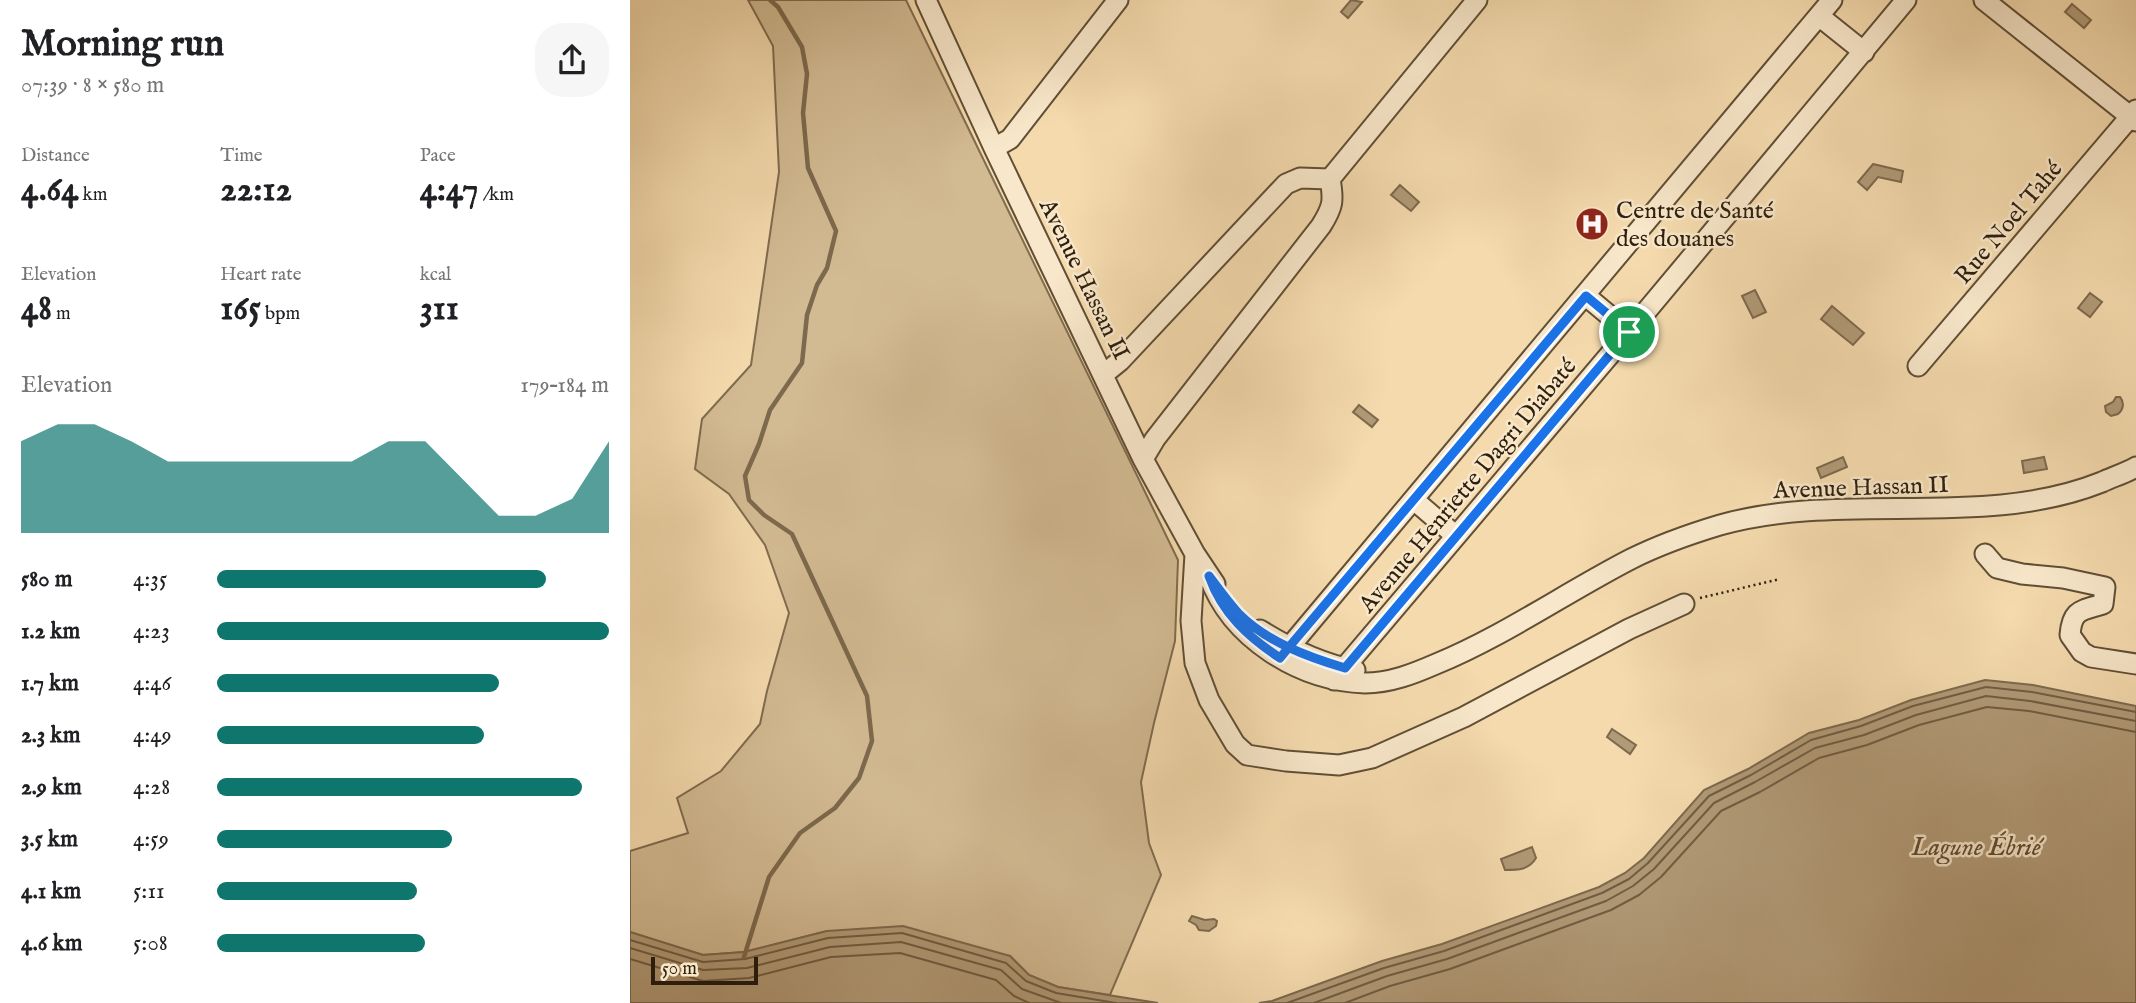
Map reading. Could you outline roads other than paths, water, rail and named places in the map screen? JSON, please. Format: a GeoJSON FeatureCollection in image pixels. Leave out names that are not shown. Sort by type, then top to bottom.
{"type":"FeatureCollection","features":[{"type":"Feature","properties":{"kind":"street","name":"Avenue Hassan II"},"geometry":{"type":"LineString","coordinates":[[926,0],[1143,459],[1195,554],[1240,614],[1305,670],[1339,674],[1370,672],[1408,675],[1482,643],[1632,559],[1720,525],[1756,517],[1812,510],[1969,508],[2033,501],[2084,489],[2136,467]]}},
{"type":"Feature","properties":{"kind":"street"},"geometry":{"type":"LineString","coordinates":[[994,148],[1010,139],[1118,0]]}},
{"type":"Feature","properties":{"kind":"street"},"geometry":{"type":"LineString","coordinates":[[1143,459],[1163,428],[1321,226],[1331,209],[1333,196],[1330,178],[1477,0]]}},
{"type":"Feature","properties":{"kind":"street","name":"Avenue Henriette Dagri Diabaté"},"geometry":{"type":"LineString","coordinates":[[1285,653],[1832,0]]}},
{"type":"Feature","properties":{"kind":"street","name":"Avenue Henriette Dagri Diabaté"},"geometry":{"type":"LineString","coordinates":[[1339,674],[1906,0]]}},
{"type":"Feature","properties":{"kind":"street"},"geometry":{"type":"LineString","coordinates":[[1984,0],[2134,116]]}},
{"type":"Feature","properties":{"kind":"street"},"geometry":{"type":"LineString","coordinates":[[1819,16],[1864,52]]}},
{"type":"Feature","properties":{"kind":"street","name":"Rue Noel Tahé"},"geometry":{"type":"LineString","coordinates":[[1917,366],[2134,116]]}},
{"type":"Feature","properties":{"kind":"street"},"geometry":{"type":"LineString","coordinates":[[1104,374],[1120,361],[1286,184],[1300,178],[1330,178]]}},
{"type":"Feature","properties":{"kind":"street"},"geometry":{"type":"LineString","coordinates":[[1586,296],[1629,332]]}},
{"type":"Feature","properties":{"kind":"street"},"geometry":{"type":"LineString","coordinates":[[1414,500],[1456,536]]}},
{"type":"Feature","properties":{"kind":"street"},"geometry":{"type":"LineString","coordinates":[[1195,554],[1191,621],[1195,663],[1209,700],[1235,744],[1247,755],[1286,761],[1339,765],[1372,758],[1464,717],[1629,629],[1684,604]]}},
{"type":"Feature","properties":{"kind":"street"},"geometry":{"type":"LineString","coordinates":[[1985,554],[1997,568],[2105,587],[2105,602],[2076,613],[2071,620],[2070,635],[2082,652],[2091,657],[2136,664]]}},
{"type":"Feature","properties":{"kind":"water"},"geometry":{"type":"Polygon","coordinates":[[[1351,0],[1362,2],[1348,18],[1341,12],[1351,0]]]}},
{"type":"Feature","properties":{"kind":"water"},"geometry":{"type":"Polygon","coordinates":[[[2072,4],[2091,20],[2084,28],[2065,12],[2072,4]]]}},
{"type":"Feature","properties":{"kind":"water"},"geometry":{"type":"Polygon","coordinates":[[[1873,164],[1903,171],[1901,182],[1878,177],[1867,190],[1858,182],[1873,164]]]}},
{"type":"Feature","properties":{"kind":"water"},"geometry":{"type":"Polygon","coordinates":[[[1400,185],[1419,202],[1411,211],[1391,195],[1400,185]]]}},
{"type":"Feature","properties":{"kind":"water"},"geometry":{"type":"Polygon","coordinates":[[[1755,290],[1766,312],[1753,318],[1742,296],[1755,290]]]}},
{"type":"Feature","properties":{"kind":"water"},"geometry":{"type":"Polygon","coordinates":[[[2090,293],[2102,302],[2090,317],[2078,308],[2090,293]]]}},
{"type":"Feature","properties":{"kind":"water"},"geometry":{"type":"Polygon","coordinates":[[[1832,306],[1864,333],[1853,345],[1821,319],[1832,306]]]}},
{"type":"Feature","properties":{"kind":"water"},"geometry":{"type":"Polygon","coordinates":[[[2120,397],[2123,406],[2118,414],[2111,416],[2106,412],[2105,406],[2120,397]]]}},
{"type":"Feature","properties":{"kind":"water"},"geometry":{"type":"Polygon","coordinates":[[[1359,405],[1378,420],[1372,427],[1353,412],[1359,405]]]}},
{"type":"Feature","properties":{"kind":"water"},"geometry":{"type":"Polygon","coordinates":[[[1843,457],[1847,467],[1821,478],[1817,468],[1843,457]]]}},
{"type":"Feature","properties":{"kind":"water"},"geometry":{"type":"Polygon","coordinates":[[[2044,457],[2047,469],[2024,473],[2022,461],[2044,457]]]}},
{"type":"Feature","properties":{"kind":"water","name":"Lagune Ébrié"},"geometry":{"type":"Polygon","coordinates":[[[1985,680],[2033,685],[2136,706],[2136,1003],[1259,1003],[1272,1001],[1382,961],[1442,944],[1599,887],[1625,873],[1644,858],[1704,790],[1748,769],[1809,733],[1859,720],[1911,700],[1985,680]]]}},
{"type":"Feature","properties":{"kind":"water"},"geometry":{"type":"Polygon","coordinates":[[[1612,729],[1636,745],[1630,754],[1607,737],[1612,729]]]}},
{"type":"Feature","properties":{"kind":"water"},"geometry":{"type":"Polygon","coordinates":[[[1532,847],[1536,858],[1530,865],[1505,870],[1501,859],[1532,847]]]}},
{"type":"Feature","properties":{"kind":"water"},"geometry":{"type":"Polygon","coordinates":[[[1192,916],[1205,920],[1214,919],[1217,921],[1216,926],[1209,931],[1199,930],[1189,921],[1192,916]]]}},
{"type":"Feature","properties":{"kind":"water"},"geometry":{"type":"Polygon","coordinates":[[[903,926],[1010,956],[1029,975],[1058,987],[1158,1003],[630,1003],[630,932],[703,955],[744,952],[827,931],[903,926]]]}},
{"type":"Feature","properties":{"kind":"waterway"},"geometry":{"type":"LineString","coordinates":[[744,957],[769,877],[800,833],[835,808],[859,778],[872,741],[867,696],[792,534],[764,515],[749,500],[745,476],[770,410],[802,363],[807,315],[817,285],[827,268],[836,231],[808,168],[803,113],[807,74],[802,47],[778,7],[770,0]]}},
{"type":"Feature","properties":{"kind":"place","name":"Centre de Santé des douanes"},"geometry":{"type":"Point","coordinates":[1592,224]}}]}
